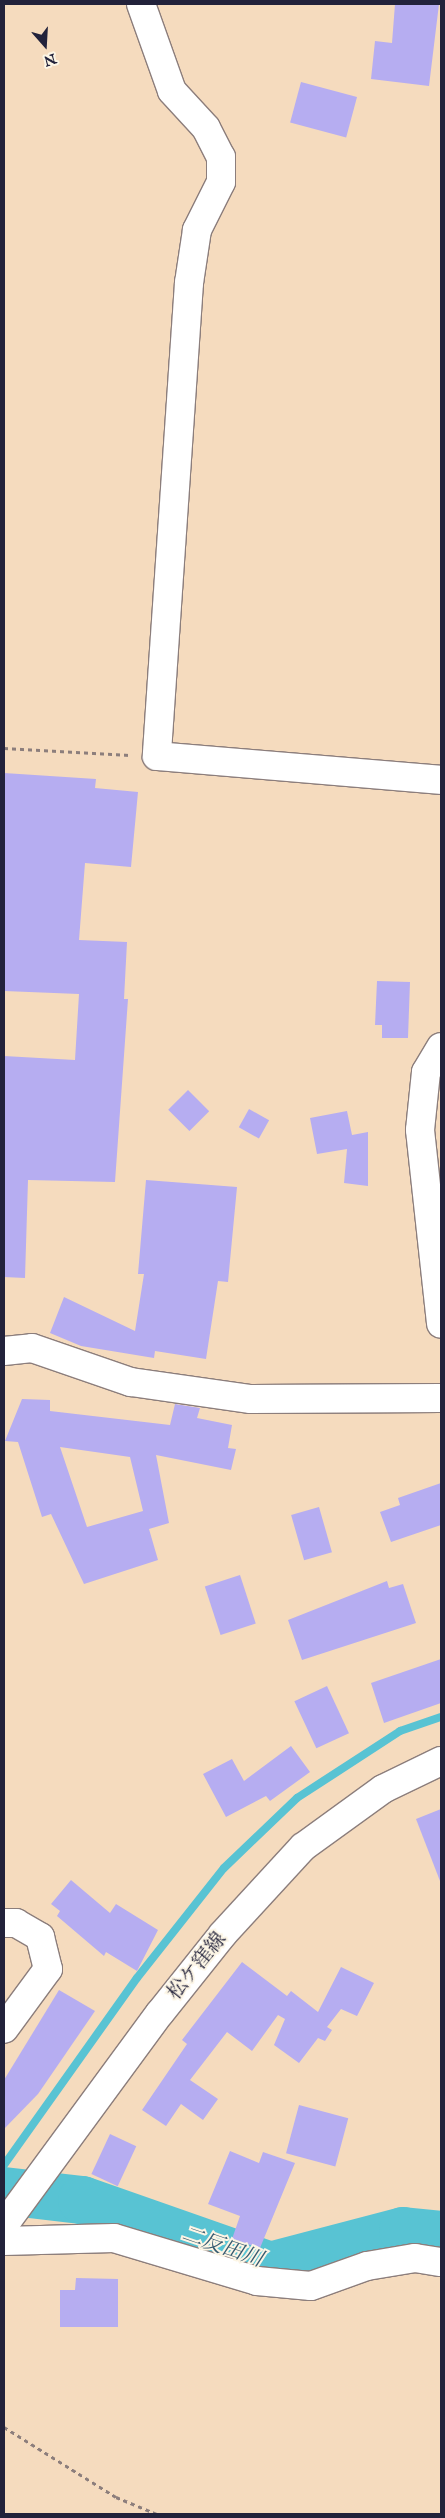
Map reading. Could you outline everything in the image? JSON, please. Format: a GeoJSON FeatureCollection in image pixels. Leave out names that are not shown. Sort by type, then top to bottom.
{"type":"FeatureCollection","features":[{"type":"Feature","properties":{"kind":"street"},"geometry":{"type":"LineString","coordinates":[[141,4],[172,91],[206,128],[220,157],[221,182],[198,230],[189,282],[157,756],[441,780]]}},
{"type":"Feature","properties":{"kind":"street"},"geometry":{"type":"LineString","coordinates":[[441,1047],[426,1072],[420,1130],[441,1324]]}},
{"type":"Feature","properties":{"kind":"street"},"geometry":{"type":"LineString","coordinates":[[4,1351],[32,1348],[131,1382],[251,1399],[441,1398]]}},
{"type":"Feature","properties":{"kind":"street","name":"松ケ窪線"},"geometry":{"type":"LineString","coordinates":[[4,2225],[39,2170],[223,1934],[303,1848],[383,1789],[441,1761]]}},
{"type":"Feature","properties":{"kind":"street"},"geometry":{"type":"LineString","coordinates":[[4,1923],[16,1923],[40,1937],[48,1969],[4,2029]]}},
{"type":"Feature","properties":{"kind":"street"},"geometry":{"type":"LineString","coordinates":[[4,2241],[114,2238],[257,2281],[311,2286],[367,2266],[415,2258],[441,2262]]}},
{"type":"Feature","properties":{"kind":"path"},"geometry":{"type":"LineString","coordinates":[[4,748],[157,756]]}},
{"type":"Feature","properties":{"kind":"path"},"geometry":{"type":"LineString","coordinates":[[4,2426],[116,2497],[157,2514]]}},
{"type":"Feature","properties":{"kind":"building"},"geometry":{"type":"Polygon","coordinates":[[[395,4],[439,4],[429,86],[371,79],[375,41],[392,43],[395,4]]]}},
{"type":"Feature","properties":{"kind":"building"},"geometry":{"type":"Polygon","coordinates":[[[301,82],[357,97],[346,138],[290,123],[301,82]]]}},
{"type":"Feature","properties":{"kind":"building"},"geometry":{"type":"Polygon","coordinates":[[[4,773],[96,779],[95,788],[138,792],[131,867],[85,863],[79,940],[127,942],[124,999],[128,999],[115,1182],[28,1180],[25,1278],[4,1277],[4,1056],[75,1060],[79,994],[4,991],[4,773]]]}},
{"type":"Feature","properties":{"kind":"building"},"geometry":{"type":"Polygon","coordinates":[[[377,981],[410,982],[408,1038],[382,1038],[382,1025],[375,1025],[377,981]]]}},
{"type":"Feature","properties":{"kind":"building"},"geometry":{"type":"Polygon","coordinates":[[[188,1090],[209,1111],[189,1131],[168,1110],[188,1090]]]}},
{"type":"Feature","properties":{"kind":"building"},"geometry":{"type":"Polygon","coordinates":[[[249,1109],[269,1120],[259,1139],[239,1127],[249,1109]]]}},
{"type":"Feature","properties":{"kind":"building"},"geometry":{"type":"Polygon","coordinates":[[[347,1111],[352,1135],[368,1132],[368,1186],[344,1183],[347,1149],[317,1154],[310,1118],[347,1111]]]}},
{"type":"Feature","properties":{"kind":"building"},"geometry":{"type":"Polygon","coordinates":[[[146,1180],[237,1187],[228,1282],[218,1281],[206,1359],[155,1351],[154,1358],[81,1346],[50,1333],[64,1297],[135,1331],[144,1274],[138,1274],[146,1180]]]}},
{"type":"Feature","properties":{"kind":"building"},"geometry":{"type":"Polygon","coordinates":[[[22,1399],[50,1400],[50,1411],[170,1425],[175,1404],[200,1408],[197,1418],[232,1425],[228,1448],[236,1449],[231,1470],[156,1455],[169,1523],[149,1529],[158,1560],[84,1584],[51,1514],[42,1517],[18,1442],[5,1441],[22,1399]],[[60,1447],[87,1527],[143,1511],[130,1457],[60,1447]]]}},
{"type":"Feature","properties":{"kind":"building"},"geometry":{"type":"Polygon","coordinates":[[[441,1483],[441,1525],[391,1542],[380,1512],[400,1505],[398,1498],[441,1483]]]}},
{"type":"Feature","properties":{"kind":"building"},"geometry":{"type":"Polygon","coordinates":[[[319,1507],[332,1552],[304,1560],[291,1515],[319,1507]]]}},
{"type":"Feature","properties":{"kind":"building"},"geometry":{"type":"Polygon","coordinates":[[[240,1575],[256,1624],[221,1635],[205,1586],[240,1575]]]}},
{"type":"Feature","properties":{"kind":"building"},"geometry":{"type":"Polygon","coordinates":[[[387,1581],[389,1588],[403,1584],[416,1623],[302,1660],[288,1620],[387,1581]]]}},
{"type":"Feature","properties":{"kind":"building"},"geometry":{"type":"Polygon","coordinates":[[[441,1659],[441,1703],[384,1723],[371,1683],[441,1659]]]}},
{"type":"Feature","properties":{"kind":"building"},"geometry":{"type":"Polygon","coordinates":[[[327,1686],[349,1733],[316,1748],[294,1701],[327,1686]]]}},
{"type":"Feature","properties":{"kind":"building"},"geometry":{"type":"Polygon","coordinates":[[[291,1746],[310,1772],[270,1801],[266,1796],[226,1817],[203,1774],[232,1759],[244,1781],[291,1746]]]}},
{"type":"Feature","properties":{"kind":"building"},"geometry":{"type":"Polygon","coordinates":[[[441,1809],[441,1880],[440,1881],[416,1819],[441,1809]]]}},
{"type":"Feature","properties":{"kind":"building"},"geometry":{"type":"Polygon","coordinates":[[[71,1880],[110,1913],[116,1904],[158,1930],[137,1971],[106,1952],[104,1956],[57,1916],[60,1911],[51,1904],[71,1880]]]}},
{"type":"Feature","properties":{"kind":"building"},"geometry":{"type":"Polygon","coordinates":[[[242,1962],[287,1996],[291,1991],[318,2012],[341,1967],[374,1983],[357,2016],[341,2009],[327,2027],[332,2030],[325,2041],[318,2038],[299,2063],[274,2045],[285,2019],[278,2015],[252,2051],[227,2032],[190,2080],[218,2099],[203,2120],[181,2104],[166,2126],[142,2110],[187,2044],[182,2040],[242,1962]]]}},
{"type":"Feature","properties":{"kind":"building"},"geometry":{"type":"Polygon","coordinates":[[[59,1990],[95,2011],[38,2094],[4,2129],[4,2080],[59,1990]]]}},
{"type":"Feature","properties":{"kind":"building"},"geometry":{"type":"Polygon","coordinates":[[[299,2105],[348,2118],[335,2166],[286,2153],[299,2105]]]}},
{"type":"Feature","properties":{"kind":"building"},"geometry":{"type":"Polygon","coordinates":[[[110,2134],[136,2146],[118,2186],[91,2174],[110,2134]]]}},
{"type":"Feature","properties":{"kind":"building"},"geometry":{"type":"Polygon","coordinates":[[[230,2151],[259,2163],[263,2152],[295,2163],[260,2248],[232,2239],[240,2216],[208,2204],[230,2151]]]}},
{"type":"Feature","properties":{"kind":"building"},"geometry":{"type":"Polygon","coordinates":[[[76,2278],[118,2279],[118,2327],[60,2327],[60,2290],[75,2290],[76,2278]]]}},
{"type":"Feature","properties":{"kind":"waterway"},"geometry":{"type":"LineString","coordinates":[[4,2165],[137,1978],[224,1868],[297,1798],[400,1731],[441,1717]]}},
{"type":"Feature","properties":{"kind":"waterway","name":"二反田川"},"geometry":{"type":"LineString","coordinates":[[4,2191],[82,2200],[270,2266],[403,2231],[441,2235]]}}]}
